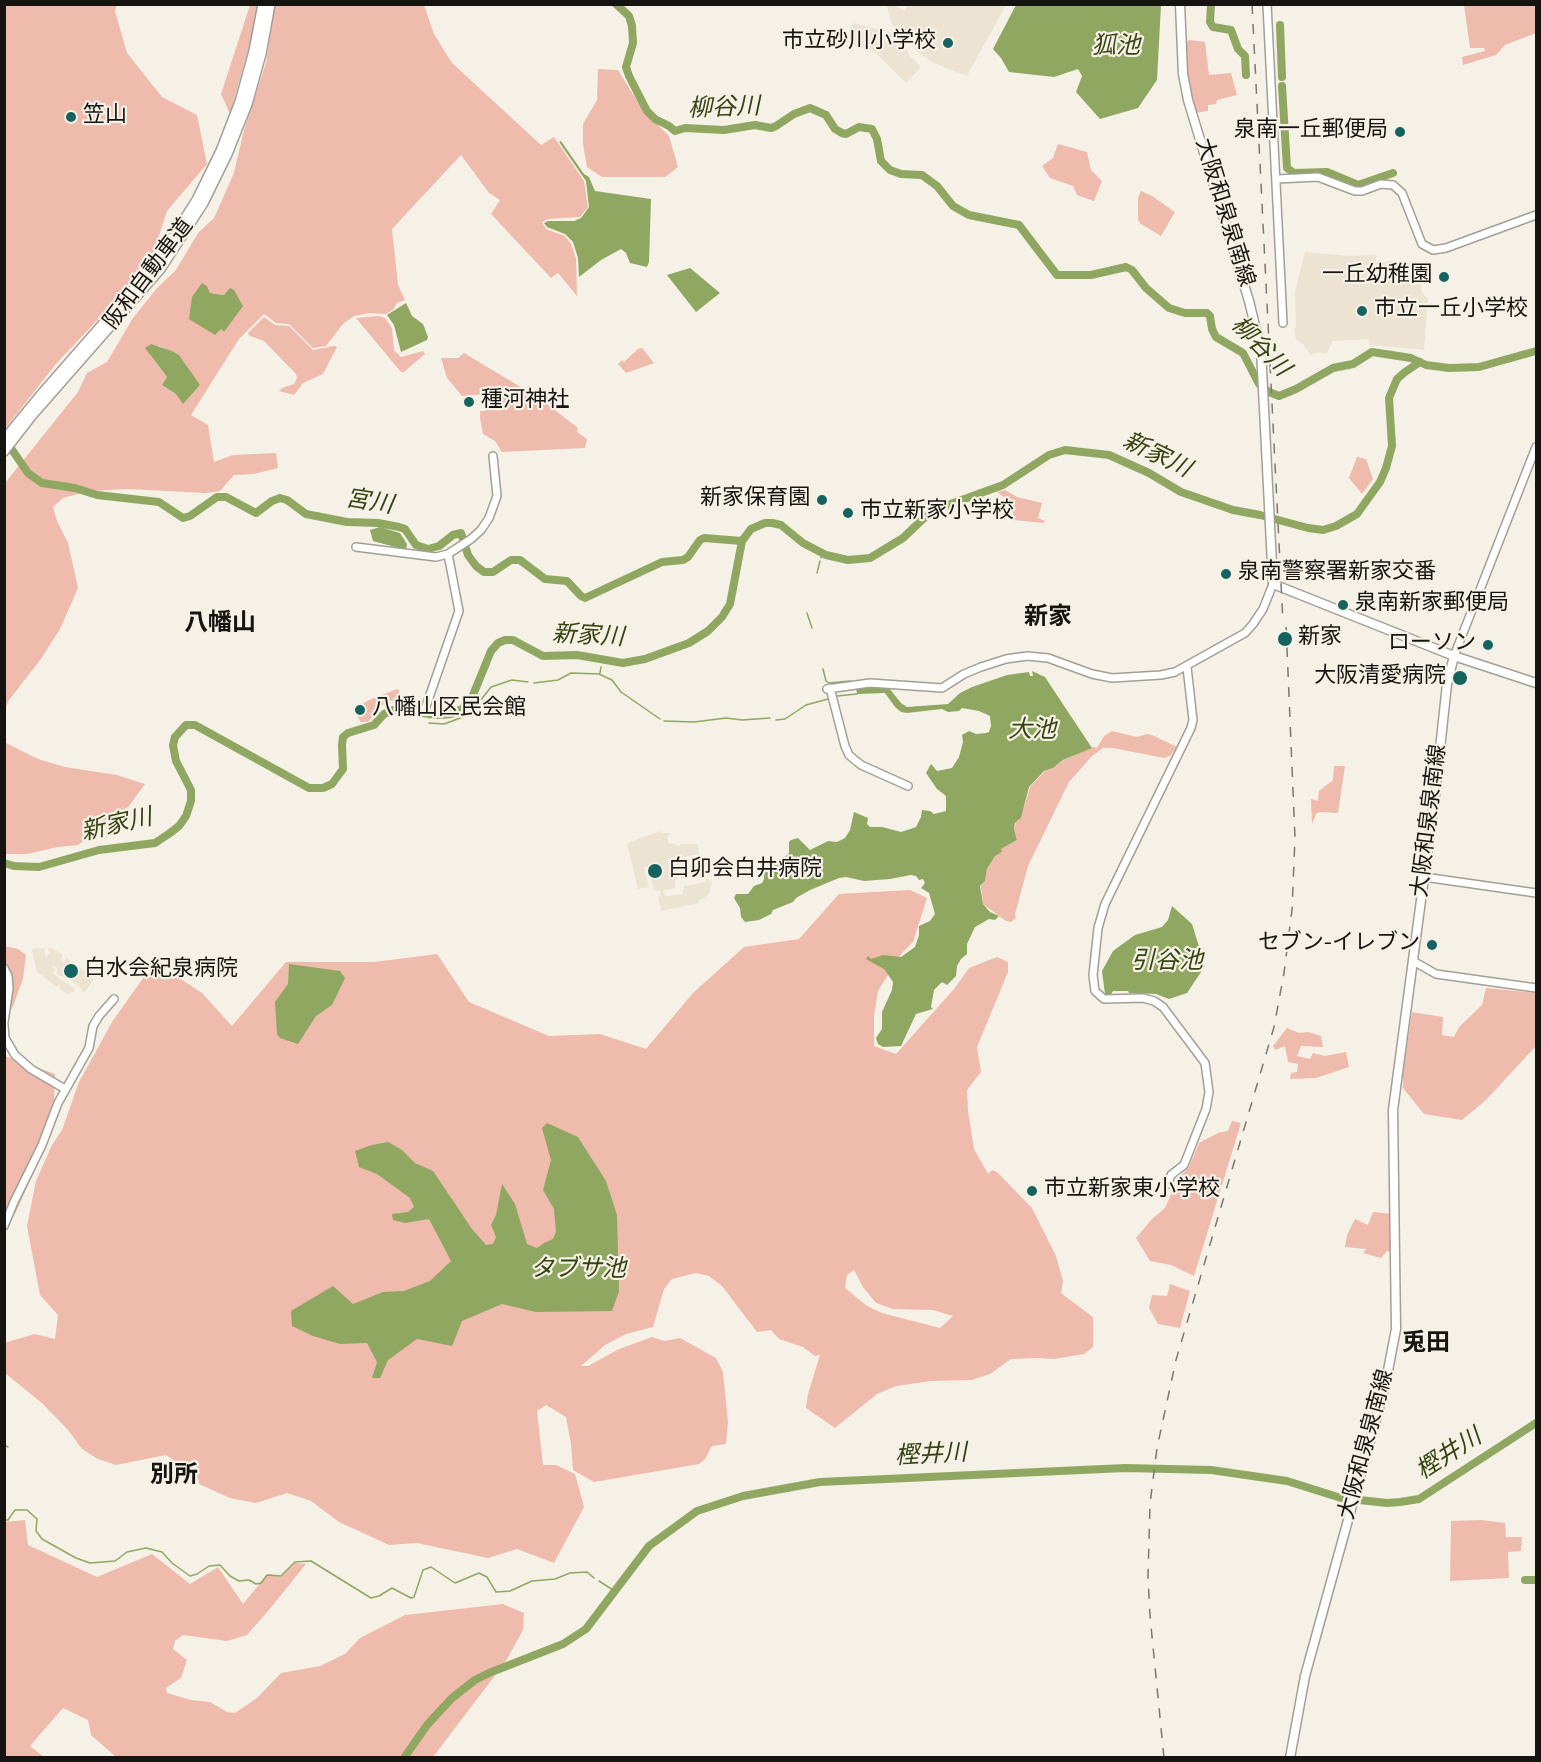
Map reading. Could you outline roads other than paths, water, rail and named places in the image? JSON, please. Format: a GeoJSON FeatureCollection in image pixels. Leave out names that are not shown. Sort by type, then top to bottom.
{"type":"FeatureCollection","features":[{"type":"Feature","properties":{"kind":"highway","name":"阪和自動車道"},"geometry":{"type":"LineString","coordinates":[[4,451],[44,397],[154,265],[196,200],[221,151],[240,102],[255,51],[263,4]]}},
{"type":"Feature","properties":{"kind":"highway","name":"阪和自動車道"},"geometry":{"type":"LineString","coordinates":[[4,440],[150,282],[175,248],[202,203],[227,154],[247,104],[261,54],[270,4]]}},
{"type":"Feature","properties":{"kind":"main road","name":"大阪和泉泉南線"},"geometry":{"type":"LineString","coordinates":[[1180,4],[1183,74],[1188,100],[1258,332],[1273,584]]}},
{"type":"Feature","properties":{"kind":"main road"},"geometry":{"type":"LineString","coordinates":[[1273,584],[1454,656],[1536,683]]}},
{"type":"Feature","properties":{"kind":"main road","name":"大阪和泉泉南線"},"geometry":{"type":"LineString","coordinates":[[1290,1758],[1305,1676],[1391,1361],[1396,1329],[1393,1110],[1447,684],[1454,656]]}},
{"type":"Feature","properties":{"kind":"street"},"geometry":{"type":"LineString","coordinates":[[1267,4],[1283,323]]}},
{"type":"Feature","properties":{"kind":"street"},"geometry":{"type":"LineString","coordinates":[[1276,179],[1318,177],[1355,191],[1362,191],[1381,184],[1393,185],[1402,193],[1422,244],[1432,250],[1446,248],[1536,215]]}},
{"type":"Feature","properties":{"kind":"street"},"geometry":{"type":"LineString","coordinates":[[1454,656],[1536,447]]}},
{"type":"Feature","properties":{"kind":"street"},"geometry":{"type":"LineString","coordinates":[[356,547],[436,557],[448,554],[471,539],[489,518],[497,496],[493,456]]}},
{"type":"Feature","properties":{"kind":"street"},"geometry":{"type":"LineString","coordinates":[[425,709],[459,611],[448,554]]}},
{"type":"Feature","properties":{"kind":"street"},"geometry":{"type":"LineString","coordinates":[[908,786],[861,765],[849,755],[829,689],[853,684],[888,683],[942,688],[964,674],[981,667],[1006,659],[1027,656],[1048,658],[1092,674],[1112,678],[1161,675],[1187,667],[1245,633],[1263,609],[1273,584]]}},
{"type":"Feature","properties":{"kind":"street"},"geometry":{"type":"LineString","coordinates":[[1168,1184],[1171,1175],[1184,1165],[1206,1109],[1209,1092],[1205,1063],[1163,1007],[1143,998],[1104,999],[1095,991],[1093,975],[1098,928],[1105,904],[1191,728],[1187,667]]}},
{"type":"Feature","properties":{"kind":"street"},"geometry":{"type":"LineString","coordinates":[[1424,877],[1536,893]]}},
{"type":"Feature","properties":{"kind":"street"},"geometry":{"type":"LineString","coordinates":[[1413,961],[1436,974],[1536,988]]}},
{"type":"Feature","properties":{"kind":"street"},"geometry":{"type":"LineString","coordinates":[[4,968],[8,976],[9,988],[4,1024],[5,1038],[15,1055],[65,1089]]}},
{"type":"Feature","properties":{"kind":"street"},"geometry":{"type":"LineString","coordinates":[[4,1226],[65,1089],[89,1048],[93,1026],[114,999]]}},
{"type":"Feature","properties":{"kind":"water","name":"狐池"},"geometry":{"type":"Polygon","coordinates":[[[1016,5],[1161,5],[1157,80],[1138,108],[1100,119],[1076,92],[1082,76],[1078,69],[1054,77],[1009,72],[993,49],[1016,5]]]}},
{"type":"Feature","properties":{"kind":"water"},"geometry":{"type":"Polygon","coordinates":[[[561,141],[584,174],[589,177],[595,191],[651,199],[647,267],[630,263],[626,253],[621,249],[601,260],[579,277],[578,258],[573,242],[565,234],[547,227],[544,223],[574,221],[581,218],[589,207],[586,181],[559,142],[561,141]]]}},
{"type":"Feature","properties":{"kind":"water"},"geometry":{"type":"Polygon","coordinates":[[[690,268],[720,293],[696,312],[667,275],[690,268]]]}},
{"type":"Feature","properties":{"kind":"water"},"geometry":{"type":"Polygon","coordinates":[[[202,283],[207,286],[210,293],[224,295],[230,288],[234,290],[243,306],[224,332],[221,329],[215,335],[189,319],[192,297],[202,283]]]}},
{"type":"Feature","properties":{"kind":"water"},"geometry":{"type":"Polygon","coordinates":[[[406,303],[412,316],[423,324],[428,337],[427,340],[401,352],[394,325],[387,315],[406,303]]]}},
{"type":"Feature","properties":{"kind":"water"},"geometry":{"type":"Polygon","coordinates":[[[151,344],[179,355],[200,385],[183,404],[176,394],[162,385],[167,377],[145,348],[151,344]]]}},
{"type":"Feature","properties":{"kind":"water"},"geometry":{"type":"Polygon","coordinates":[[[380,527],[400,533],[407,544],[406,550],[373,541],[370,530],[380,527]]]}},
{"type":"Feature","properties":{"kind":"water","name":"大池"},"geometry":{"type":"Polygon","coordinates":[[[1032,671],[1045,677],[1092,748],[1044,771],[1029,787],[1021,818],[1015,823],[1017,840],[1001,849],[1002,852],[995,856],[987,869],[985,881],[980,886],[983,904],[990,912],[999,916],[995,920],[989,919],[975,927],[967,944],[967,954],[957,966],[956,976],[947,985],[942,982],[934,990],[931,1007],[933,1009],[916,1014],[901,1046],[883,1047],[878,1044],[876,1038],[882,1029],[882,1012],[892,990],[893,982],[884,969],[866,959],[868,956],[871,959],[883,955],[901,957],[915,947],[919,926],[930,921],[935,914],[929,893],[921,888],[925,883],[923,879],[919,880],[916,876],[911,875],[864,881],[846,877],[839,878],[810,890],[759,920],[745,922],[734,898],[736,894],[748,894],[754,886],[762,883],[764,870],[768,866],[778,864],[789,853],[791,840],[798,838],[810,850],[828,841],[837,842],[845,838],[850,830],[854,812],[868,818],[867,824],[870,827],[882,827],[901,832],[916,827],[922,810],[934,814],[946,811],[946,796],[937,789],[926,773],[931,764],[937,771],[952,768],[959,757],[963,742],[962,735],[969,731],[976,734],[986,733],[989,732],[991,726],[990,716],[979,711],[962,708],[959,711],[948,712],[942,709],[901,712],[885,693],[857,694],[856,688],[889,688],[907,707],[948,704],[960,693],[972,687],[1007,675],[1029,672],[1030,676],[1033,676],[1032,671]]]}},
{"type":"Feature","properties":{"kind":"water","name":"引谷池"},"geometry":{"type":"Polygon","coordinates":[[[1172,906],[1192,924],[1205,966],[1187,993],[1169,999],[1156,994],[1129,993],[1128,991],[1113,991],[1110,996],[1105,994],[1102,971],[1113,951],[1135,935],[1162,927],[1168,920],[1172,906]]]}},
{"type":"Feature","properties":{"kind":"water"},"geometry":{"type":"Polygon","coordinates":[[[289,964],[340,971],[345,978],[332,1005],[316,1016],[298,1044],[280,1038],[277,1034],[275,1002],[288,984],[289,964]]]}},
{"type":"Feature","properties":{"kind":"water","name":"タブサ池"},"geometry":{"type":"Polygon","coordinates":[[[547,1123],[578,1137],[606,1181],[617,1215],[619,1291],[612,1311],[536,1312],[502,1304],[462,1321],[452,1346],[417,1339],[388,1360],[380,1378],[372,1378],[377,1362],[367,1343],[340,1344],[313,1336],[292,1326],[291,1311],[333,1286],[353,1304],[383,1292],[404,1291],[430,1281],[451,1261],[429,1219],[405,1223],[393,1220],[392,1214],[408,1212],[414,1207],[410,1198],[377,1174],[359,1167],[355,1151],[388,1142],[402,1150],[415,1163],[433,1171],[472,1229],[486,1245],[493,1244],[496,1237],[491,1225],[496,1215],[502,1184],[515,1204],[527,1244],[537,1248],[553,1239],[556,1232],[554,1209],[543,1190],[551,1160],[542,1128],[547,1123]]]}},
{"type":"Feature","properties":{"kind":"waterway","name":"柳谷川"},"geometry":{"type":"LineString","coordinates":[[616,4],[629,16],[632,26],[633,43],[626,67],[629,76],[647,111],[655,119],[675,131],[685,128],[724,130],[755,125],[771,128],[794,114],[810,108],[826,115],[835,129],[842,133],[846,134],[859,127],[872,129],[877,139],[881,161],[890,170],[901,174],[922,175],[937,186],[953,206],[969,215],[1019,225],[1057,275],[1091,275],[1126,267],[1132,270],[1146,288],[1169,308],[1185,313],[1207,313],[1216,337],[1243,353],[1259,384],[1279,396],[1333,368],[1353,364],[1372,352],[1411,358],[1426,365],[1449,368],[1479,367],[1536,351]]}},
{"type":"Feature","properties":{"kind":"waterway"},"geometry":{"type":"LineString","coordinates":[[1211,4],[1210,22],[1213,27],[1231,30],[1238,49],[1245,56],[1246,75]]}},
{"type":"Feature","properties":{"kind":"waterway"},"geometry":{"type":"LineString","coordinates":[[1280,25],[1282,77]]}},
{"type":"Feature","properties":{"kind":"waterway"},"geometry":{"type":"LineString","coordinates":[[1282,86],[1287,168],[1294,173],[1327,172],[1358,185],[1393,173]]}},
{"type":"Feature","properties":{"kind":"waterway","name":"新家川"},"geometry":{"type":"LineString","coordinates":[[4,863],[14,866],[39,867],[99,850],[155,843],[170,833],[186,816],[191,801],[191,790],[176,761],[173,745],[175,737],[186,725],[195,725],[309,788],[323,788],[332,784],[343,769],[343,737],[348,733],[374,725],[384,714],[393,710],[440,715],[451,714],[462,709],[471,700],[491,651],[498,643],[505,640],[513,640],[543,656],[577,655],[623,663],[645,659],[689,643],[708,631],[722,617],[730,604],[742,541],[751,529],[765,523],[781,525],[803,543],[826,555],[848,560],[870,558],[903,538],[925,517],[945,506],[1003,485],[1049,455],[1065,450],[1109,455],[1149,473],[1181,492],[1233,510],[1308,528],[1323,530],[1336,526],[1357,514],[1380,482],[1392,446],[1389,398],[1397,379],[1420,362]]}},
{"type":"Feature","properties":{"kind":"waterway","name":"宮川"},"geometry":{"type":"LineString","coordinates":[[6,441],[28,473],[42,483],[75,488],[97,495],[159,502],[183,518],[190,516],[217,497],[226,497],[256,513],[280,498],[287,500],[306,514],[347,522],[378,523],[405,529],[416,545],[428,549],[439,546],[453,535],[461,533],[468,555],[484,572],[493,572],[511,560],[520,560],[545,579],[567,581],[585,598],[662,562],[683,560],[704,538],[742,541]]}},
{"type":"Feature","properties":{"kind":"waterway","name":"新家川"},"geometry":{"type":"LineString","coordinates":[[821,558],[822,554]]}},
{"type":"Feature","properties":{"kind":"waterway"},"geometry":{"type":"LineString","coordinates":[[817,573],[820,561]]}},
{"type":"Feature","properties":{"kind":"waterway"},"geometry":{"type":"LineString","coordinates":[[807,613],[812,628]]}},
{"type":"Feature","properties":{"kind":"waterway"},"geometry":{"type":"LineString","coordinates":[[600,673],[601,667]]}},
{"type":"Feature","properties":{"kind":"waterway"},"geometry":{"type":"LineString","coordinates":[[823,669],[826,681],[829,683],[850,681],[852,684]]}},
{"type":"Feature","properties":{"kind":"waterway"},"geometry":{"type":"LineString","coordinates":[[534,683],[558,680],[571,673],[599,674],[612,680],[621,692],[660,719]]}},
{"type":"Feature","properties":{"kind":"waterway"},"geometry":{"type":"LineString","coordinates":[[429,723],[444,724],[463,717],[477,705],[491,687],[512,680],[528,682]]}},
{"type":"Feature","properties":{"kind":"waterway"},"geometry":{"type":"LineString","coordinates":[[837,696],[857,694]]}},
{"type":"Feature","properties":{"kind":"waterway"},"geometry":{"type":"LineString","coordinates":[[776,720],[785,719],[806,705],[828,699]]}},
{"type":"Feature","properties":{"kind":"waterway"},"geometry":{"type":"LineString","coordinates":[[664,721],[694,722],[726,718],[742,720],[770,718]]}},
{"type":"Feature","properties":{"kind":"waterway","name":"樫井川"},"geometry":{"type":"LineString","coordinates":[[404,1758],[427,1725],[452,1698],[475,1680],[563,1644],[586,1629],[649,1546],[697,1511],[743,1496],[820,1482],[1125,1468],[1211,1470],[1287,1481],[1341,1498],[1387,1503],[1400,1502],[1419,1499],[1536,1423]]}},
{"type":"Feature","properties":{"kind":"waterway"},"geometry":{"type":"LineString","coordinates":[[4,1445],[8,1447]]}},
{"type":"Feature","properties":{"kind":"waterway"},"geometry":{"type":"LineString","coordinates":[[4,1520],[8,1520],[15,1510],[27,1510],[37,1519],[36,1531],[42,1539],[90,1563],[115,1561],[127,1552],[146,1548],[162,1552],[172,1563],[190,1576],[209,1566],[220,1565],[230,1576],[239,1581],[249,1580],[256,1584],[261,1583],[267,1575],[281,1576],[295,1562],[311,1561],[371,1598],[392,1588],[411,1598],[414,1597],[423,1570],[431,1567],[455,1583],[479,1573],[487,1577],[496,1592],[510,1591],[532,1581],[555,1579],[570,1573],[587,1572],[594,1578]]}},
{"type":"Feature","properties":{"kind":"waterway"},"geometry":{"type":"LineString","coordinates":[[1525,1580],[1536,1580]]}},
{"type":"Feature","properties":{"kind":"waterway"},"geometry":{"type":"LineString","coordinates":[[599,1581],[616,1592]]}},
{"type":"Feature","properties":{"kind":"railway"},"geometry":{"type":"LineString","coordinates":[[1252,4],[1283,623]]}},
{"type":"Feature","properties":{"kind":"railway"},"geometry":{"type":"LineString","coordinates":[[1164,1758],[1150,1616],[1148,1577],[1150,1504],[1157,1448],[1176,1360],[1274,1027],[1284,973],[1292,910],[1295,838],[1286,625]]}},
{"type":"Feature","properties":{"kind":"place","name":"市立砂川小学校"},"geometry":{"type":"Point","coordinates":[948,43]}},
{"type":"Feature","properties":{"kind":"place","name":"笠山"},"geometry":{"type":"Point","coordinates":[71,117]}},
{"type":"Feature","properties":{"kind":"place","name":"泉南一丘郵便局"},"geometry":{"type":"Point","coordinates":[1400,132]}},
{"type":"Feature","properties":{"kind":"place","name":"一丘幼稚園"},"geometry":{"type":"Point","coordinates":[1444,277]}},
{"type":"Feature","properties":{"kind":"place","name":"市立一丘小学校"},"geometry":{"type":"Point","coordinates":[1362,311]}},
{"type":"Feature","properties":{"kind":"place","name":"種河神社"},"geometry":{"type":"Point","coordinates":[469,402]}},
{"type":"Feature","properties":{"kind":"place","name":"新家保育園"},"geometry":{"type":"Point","coordinates":[822,500]}},
{"type":"Feature","properties":{"kind":"place","name":"市立新家小学校"},"geometry":{"type":"Point","coordinates":[848,513]}},
{"type":"Feature","properties":{"kind":"place","name":"泉南警察署新家交番"},"geometry":{"type":"Point","coordinates":[1226,574]}},
{"type":"Feature","properties":{"kind":"place","name":"泉南新家郵便局"},"geometry":{"type":"Point","coordinates":[1343,605]}},
{"type":"Feature","properties":{"kind":"place","name":"新家"},"geometry":{"type":"Point","coordinates":[1285,639]}},
{"type":"Feature","properties":{"kind":"place","name":"ローソン"},"geometry":{"type":"Point","coordinates":[1488,645]}},
{"type":"Feature","properties":{"kind":"place","name":"大阪清愛病院"},"geometry":{"type":"Point","coordinates":[1460,678]}},
{"type":"Feature","properties":{"kind":"place","name":"八幡山区民会館"},"geometry":{"type":"Point","coordinates":[360,710]}},
{"type":"Feature","properties":{"kind":"place","name":"白卯会白井病院"},"geometry":{"type":"Point","coordinates":[655,871]}},
{"type":"Feature","properties":{"kind":"place","name":"セブン-イレブン"},"geometry":{"type":"Point","coordinates":[1432,945]}},
{"type":"Feature","properties":{"kind":"place","name":"白水会紀泉病院"},"geometry":{"type":"Point","coordinates":[71,971]}},
{"type":"Feature","properties":{"kind":"place","name":"市立新家東小学校"},"geometry":{"type":"Point","coordinates":[1032,1191]}},
{"type":"Feature","properties":{"kind":"district","name":"新家"},"geometry":{"type":"Point","coordinates":[1048,619]}},
{"type":"Feature","properties":{"kind":"district","name":"八幡山"},"geometry":{"type":"Point","coordinates":[220,625]}},
{"type":"Feature","properties":{"kind":"district","name":"兎田"},"geometry":{"type":"Point","coordinates":[1426,1345]}},
{"type":"Feature","properties":{"kind":"district","name":"別所"},"geometry":{"type":"Point","coordinates":[174,1477]}}]}
